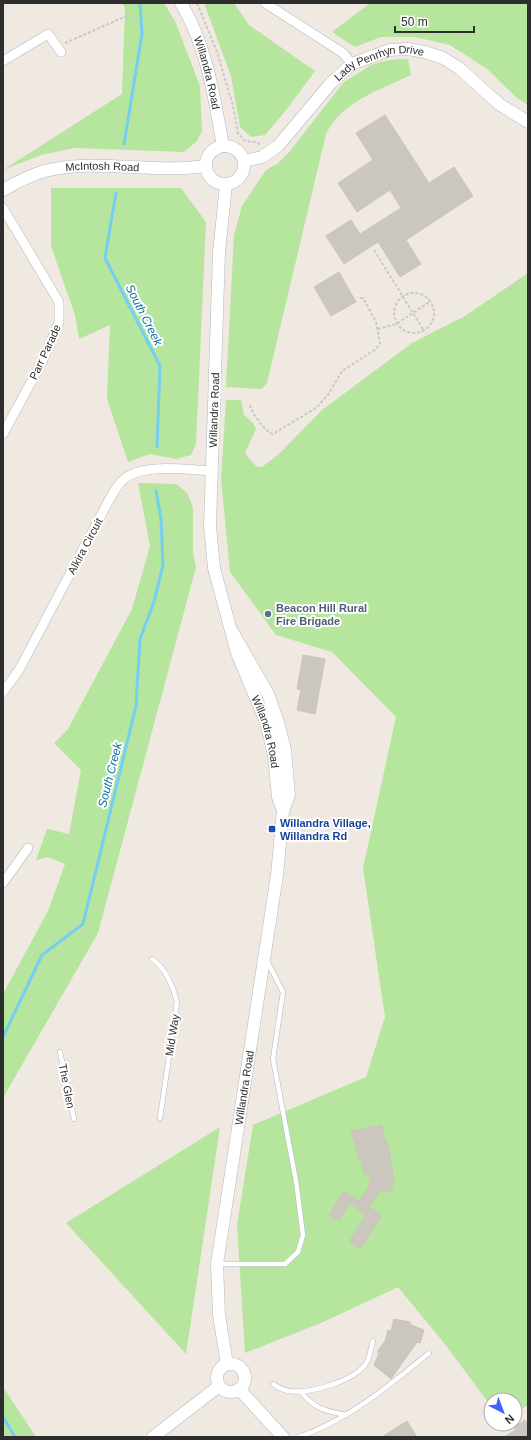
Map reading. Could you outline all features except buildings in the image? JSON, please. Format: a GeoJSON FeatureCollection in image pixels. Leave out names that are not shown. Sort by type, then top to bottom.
{"type":"FeatureCollection","features":[{"type":"Feature","properties":{"kind":"main road","name":"Willandra Road"},"geometry":{"type":"LineString","coordinates":[[181,3],[198,38],[211,77],[223,146]]}},
{"type":"Feature","properties":{"kind":"main road","name":"Lady Penrhyn Drive"},"geometry":{"type":"LineString","coordinates":[[244,161],[268,154],[290,133],[331,83],[352,64],[389,50],[408,49],[425,52],[443,58],[459,68],[499,104],[528,122]]}},
{"type":"Feature","properties":{"kind":"main road"},"geometry":{"type":"LineString","coordinates":[[223,146],[236,150],[244,161],[243,172],[240,177],[231,184],[226,185],[215,182],[210,178],[205,166],[210,153],[223,146]]}},
{"type":"Feature","properties":{"kind":"main road","name":"McIntosh Road"},"geometry":{"type":"LineString","coordinates":[[3,190],[31,176],[61,168],[92,167],[178,169],[205,166]]}},
{"type":"Feature","properties":{"kind":"main road","name":"Willandra Road"},"geometry":{"type":"LineString","coordinates":[[226,185],[219,252],[210,526],[212,548],[216,575],[233,633],[264,685],[278,722],[284,750],[289,795],[283,811],[277,875],[263,954],[217,1264],[219,1315],[227,1364]]}},
{"type":"Feature","properties":{"kind":"main road"},"geometry":{"type":"LineString","coordinates":[[227,1364],[237,1365],[244,1372],[245,1381],[239,1389],[231,1392],[222,1390],[219,1386],[216,1376],[222,1367],[227,1364]]}},
{"type":"Feature","properties":{"kind":"main road"},"geometry":{"type":"LineString","coordinates":[[153,1437],[219,1386]]}},
{"type":"Feature","properties":{"kind":"main road"},"geometry":{"type":"LineString","coordinates":[[239,1389],[283,1437]]}},
{"type":"Feature","properties":{"kind":"street"},"geometry":{"type":"LineString","coordinates":[[265,3],[343,53],[352,64]]}},
{"type":"Feature","properties":{"kind":"street"},"geometry":{"type":"LineString","coordinates":[[3,62],[48,34],[59,49]]}},
{"type":"Feature","properties":{"kind":"street","name":"Parr Parade"},"geometry":{"type":"LineString","coordinates":[[3,208],[59,302],[59,322],[42,362],[3,434]]}},
{"type":"Feature","properties":{"kind":"street","name":"Alkira Circuit"},"geometry":{"type":"LineString","coordinates":[[3,692],[19,670],[108,502],[121,482],[132,474],[150,469],[212,472]]}},
{"type":"Feature","properties":{"kind":"street"},"geometry":{"type":"LineString","coordinates":[[3,883],[28,848]]}},
{"type":"Feature","properties":{"kind":"lane"},"geometry":{"type":"LineString","coordinates":[[217,1264],[284,1264],[298,1252],[303,1235],[296,1181],[273,1059],[283,992],[263,954]]}},
{"type":"Feature","properties":{"kind":"lane","name":"Mid Way"},"geometry":{"type":"LineString","coordinates":[[152,959],[160,965],[166,975],[173,989],[177,1002],[160,1118]]}},
{"type":"Feature","properties":{"kind":"lane","name":"The Glen"},"geometry":{"type":"LineString","coordinates":[[60,1052],[74,1119]]}},
{"type":"Feature","properties":{"kind":"lane"},"geometry":{"type":"LineString","coordinates":[[273,1384],[287,1391],[301,1392],[323,1389],[357,1372],[367,1362],[373,1341]]}},
{"type":"Feature","properties":{"kind":"lane"},"geometry":{"type":"LineString","coordinates":[[299,1437],[321,1429],[346,1415],[394,1382],[429,1353]]}},
{"type":"Feature","properties":{"kind":"lane"},"geometry":{"type":"LineString","coordinates":[[301,1392],[307,1400],[322,1411],[346,1415]]}},
{"type":"Feature","properties":{"kind":"path"},"geometry":{"type":"LineString","coordinates":[[197,3],[218,52],[233,106],[238,133],[245,141],[257,142],[268,154]]}},
{"type":"Feature","properties":{"kind":"path"},"geometry":{"type":"LineString","coordinates":[[59,49],[129,15]]}},
{"type":"Feature","properties":{"kind":"path"},"geometry":{"type":"LineString","coordinates":[[374,250],[424,331]]}},
{"type":"Feature","properties":{"kind":"path"},"geometry":{"type":"LineString","coordinates":[[418,293],[431,301],[434,316],[429,327],[424,331],[419,333],[408,333],[396,324],[394,308],[395,303],[403,296],[418,293]]}},
{"type":"Feature","properties":{"kind":"path"},"geometry":{"type":"LineString","coordinates":[[250,404],[253,413],[265,430],[273,434],[316,408],[328,395],[342,371],[378,346],[380,340],[378,329],[363,298],[358,298]]}},
{"type":"Feature","properties":{"kind":"path"},"geometry":{"type":"LineString","coordinates":[[378,329],[396,324],[431,301]]}},
{"type":"Feature","properties":{"kind":"green space"},"geometry":{"type":"Polygon","coordinates":[[[122,3],[164,3],[175,21],[200,86],[202,131],[197,141],[184,152],[75,148],[41,155],[3,170],[122,94],[125,8],[122,3]]]}},
{"type":"Feature","properties":{"kind":"green space"},"geometry":{"type":"Polygon","coordinates":[[[204,3],[234,3],[249,25],[315,71],[287,109],[265,135],[251,137],[240,127],[231,76],[204,3]]]}},
{"type":"Feature","properties":{"kind":"green space"},"geometry":{"type":"Polygon","coordinates":[[[370,3],[528,3],[528,105],[517,98],[487,69],[450,45],[415,37],[381,37],[355,47],[332,32],[370,3]]]}},
{"type":"Feature","properties":{"kind":"green space"},"geometry":{"type":"Polygon","coordinates":[[[398,59],[408,59],[411,75],[363,98],[352,105],[333,123],[326,134],[267,383],[262,389],[226,387],[234,235],[242,206],[266,170],[277,164],[290,151],[344,82],[371,65],[398,59]]]}},
{"type":"Feature","properties":{"kind":"green space"},"geometry":{"type":"Polygon","coordinates":[[[51,188],[181,188],[206,222],[196,444],[191,455],[176,459],[150,454],[128,462],[107,399],[110,325],[79,339],[75,315],[51,246],[51,188]]]}},
{"type":"Feature","properties":{"kind":"green space"},"geometry":{"type":"Polygon","coordinates":[[[528,273],[528,1405],[523,1408],[523,1392],[483,1392],[483,1395],[444,1343],[398,1287],[321,1323],[245,1353],[237,1225],[253,1125],[366,1077],[385,1017],[363,868],[396,717],[332,652],[276,635],[230,572],[221,479],[226,400],[241,400],[244,415],[253,423],[256,429],[245,453],[256,466],[262,467],[278,455],[322,410],[412,343],[465,316],[528,273]]]}},
{"type":"Feature","properties":{"kind":"green space"},"geometry":{"type":"Polygon","coordinates":[[[138,483],[176,484],[187,493],[193,507],[193,553],[196,567],[98,933],[3,1098],[3,994],[48,911],[65,864],[48,857],[36,860],[47,829],[69,834],[81,770],[54,743],[68,729],[132,609],[150,546],[138,483]]]}},
{"type":"Feature","properties":{"kind":"green space"},"geometry":{"type":"Polygon","coordinates":[[[220,1127],[186,1354],[66,1223],[220,1127]]]}},
{"type":"Feature","properties":{"kind":"green space"},"geometry":{"type":"Polygon","coordinates":[[[3,1387],[36,1437],[3,1437],[3,1387]]]}},
{"type":"Feature","properties":{"kind":"waterway","name":"South Creek"},"geometry":{"type":"LineString","coordinates":[[124,144],[142,34],[140,3]]}},
{"type":"Feature","properties":{"kind":"waterway","name":"South Creek"},"geometry":{"type":"LineString","coordinates":[[116,193],[105,258],[160,366],[157,447]]}},
{"type":"Feature","properties":{"kind":"waterway","name":"South Creek"},"geometry":{"type":"LineString","coordinates":[[3,1037],[42,955],[83,924],[136,706],[140,639],[154,602],[163,565],[161,519],[156,491]]}},
{"type":"Feature","properties":{"kind":"waterway","name":"South Creek"},"geometry":{"type":"LineString","coordinates":[[3,1417],[15,1437]]}},
{"type":"Feature","properties":{"kind":"place","name":"Beacon Hill Rural Fire Brigade"},"geometry":{"type":"Point","coordinates":[268,614]}},
{"type":"Feature","properties":{"kind":"place","name":"Willandra Village, Willandra Rd"},"geometry":{"type":"Point","coordinates":[272,829]}}]}
